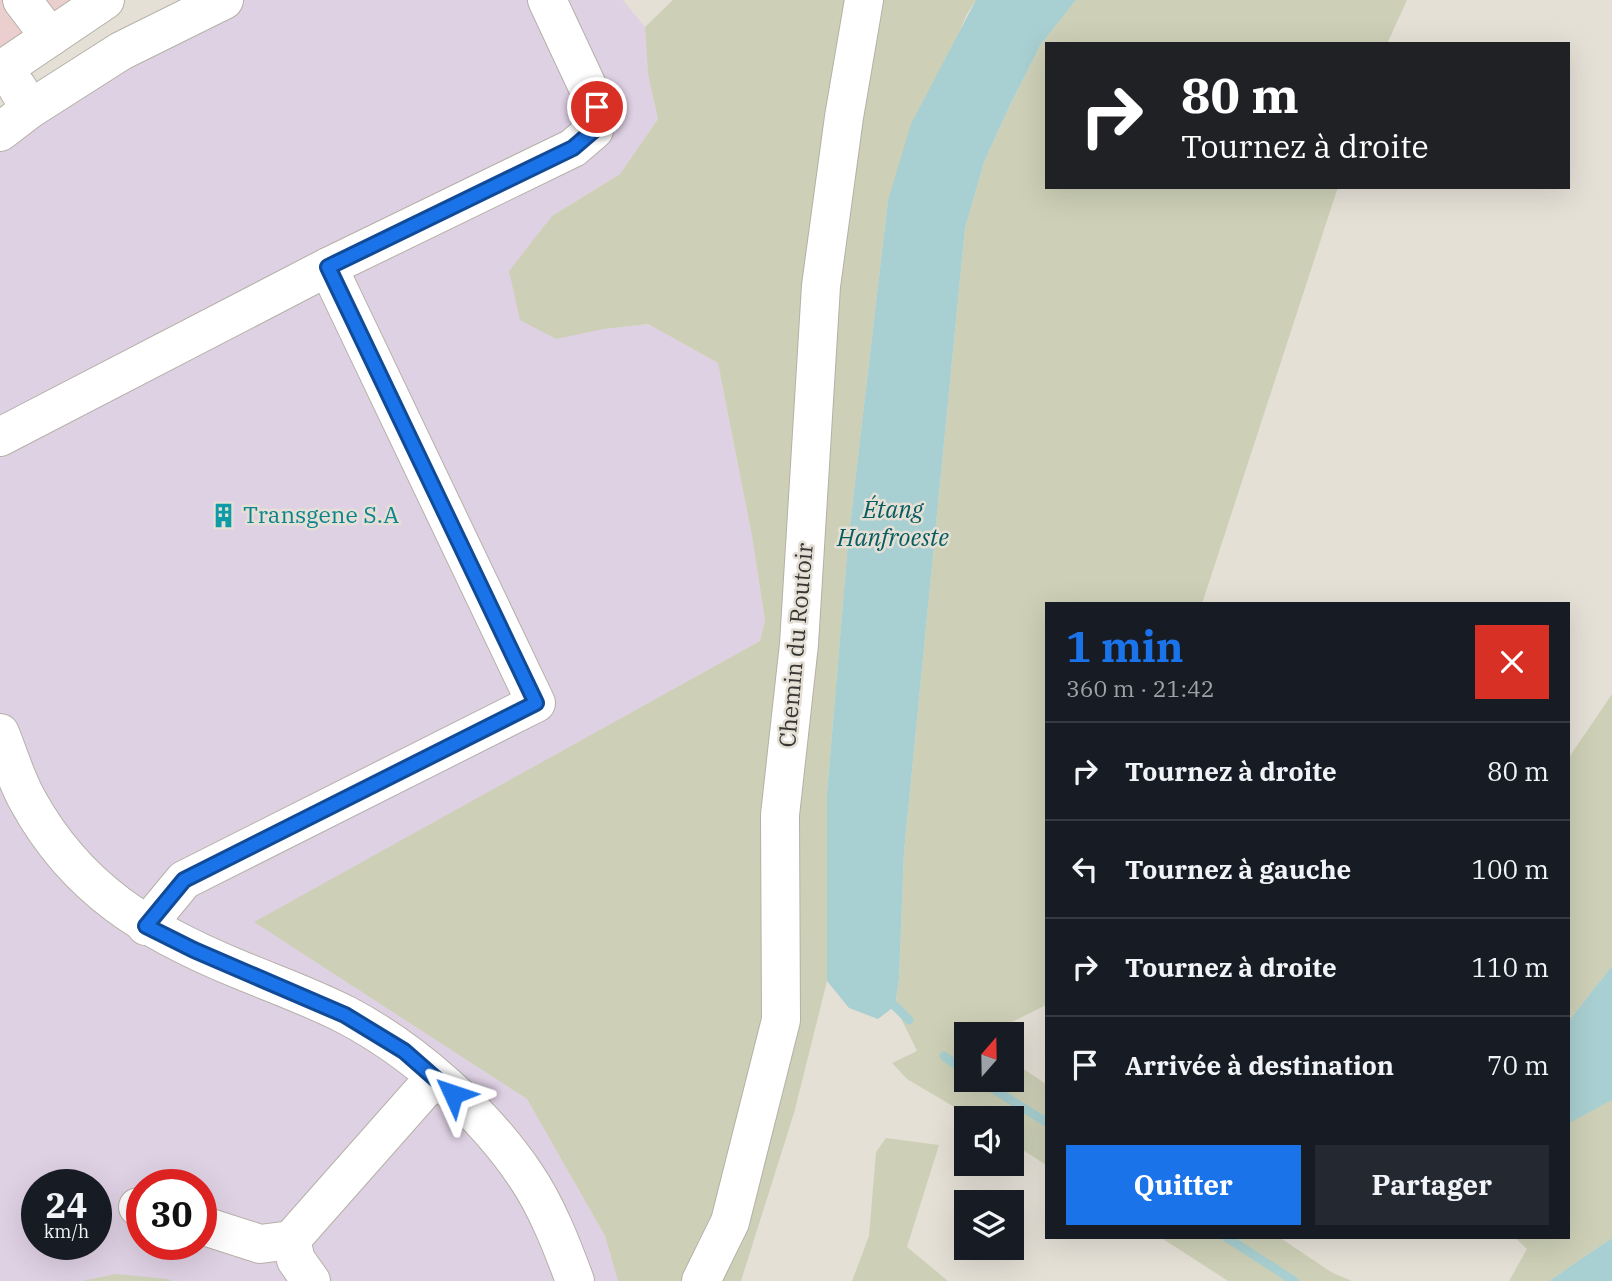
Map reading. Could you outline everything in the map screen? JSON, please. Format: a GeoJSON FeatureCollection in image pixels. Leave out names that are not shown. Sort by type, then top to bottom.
{"type":"FeatureCollection","features":[{"type":"Feature","properties":{"kind":"street"},"geometry":{"type":"LineString","coordinates":[[22,0],[50,37]]}},
{"type":"Feature","properties":{"kind":"street"},"geometry":{"type":"LineString","coordinates":[[30,109],[2,69],[105,0]]}},
{"type":"Feature","properties":{"kind":"street"},"geometry":{"type":"LineString","coordinates":[[0,132],[30,109],[121,51],[224,0]]}},
{"type":"Feature","properties":{"kind":"street"},"geometry":{"type":"LineString","coordinates":[[0,437],[328,267],[573,148],[594,130],[597,107],[547,0]]}},
{"type":"Feature","properties":{"kind":"street","name":"Chemin du Routoir"},"geometry":{"type":"LineString","coordinates":[[701,1281],[730,1222],[781,1020],[780,815],[799,644],[821,286],[844,117],[864,0]]}},
{"type":"Feature","properties":{"kind":"street"},"geometry":{"type":"LineString","coordinates":[[146,926],[184,880],[536,703],[328,267]]}},
{"type":"Feature","properties":{"kind":"street"},"geometry":{"type":"LineString","coordinates":[[0,733],[28,801],[51,837],[78,870],[110,900],[146,926],[194,950],[345,1015],[404,1051],[472,1111],[526,1177],[551,1224],[575,1281]]}},
{"type":"Feature","properties":{"kind":"street"},"geometry":{"type":"LineString","coordinates":[[217,1230],[260,1244],[291,1240],[435,1077]]}},
{"type":"Feature","properties":{"kind":"street"},"geometry":{"type":"LineString","coordinates":[[291,1240],[296,1260],[312,1281]]}},
{"type":"Feature","properties":{"kind":"shaded area"},"geometry":{"type":"Polygon","coordinates":[[[0,0],[70,0],[0,47],[0,0]]]}},
{"type":"Feature","properties":{"kind":"shaded area"},"geometry":{"type":"Polygon","coordinates":[[[193,0],[623,0],[645,27],[648,73],[658,119],[620,174],[552,216],[604,329],[648,324],[718,363],[752,536],[765,621],[760,641],[255,922],[527,1099],[605,1236],[618,1281],[0,1281],[0,112],[193,0]]]}},
{"type":"Feature","properties":{"kind":"green space"},"geometry":{"type":"Polygon","coordinates":[[[673,0],[976,0],[967,14],[888,200],[848,543],[827,793],[827,981],[794,1113],[741,1281],[618,1281],[605,1236],[527,1099],[254,922],[760,641],[765,621],[752,536],[718,363],[648,324],[604,329],[556,339],[520,320],[509,271],[552,216],[620,174],[658,119],[648,74],[645,27],[673,0]]]}},
{"type":"Feature","properties":{"kind":"green space"},"geometry":{"type":"Polygon","coordinates":[[[1076,0],[1407,0],[1388,42],[1045,42],[1045,189],[1337,189],[1203,602],[1045,602],[1045,1006],[1012,1022],[954,1022],[954,1092],[1024,1092],[1024,1069],[1045,1083],[1045,1164],[1024,1151],[1024,1106],[954,1107],[907,1079],[892,1063],[917,1051],[895,1006],[899,979],[904,852],[965,228],[984,162],[1041,44],[1076,0]]]}},
{"type":"Feature","properties":{"kind":"green space"},"geometry":{"type":"Polygon","coordinates":[[[1612,694],[1612,966],[1570,1019],[1570,756],[1612,694]]]}},
{"type":"Feature","properties":{"kind":"green space"},"geometry":{"type":"Polygon","coordinates":[[[1612,1100],[1612,1238],[1549,1281],[1509,1281],[1527,1249],[1516,1239],[1570,1239],[1570,1121],[1612,1100]]]}},
{"type":"Feature","properties":{"kind":"green space"},"geometry":{"type":"Polygon","coordinates":[[[886,1138],[939,1145],[907,1247],[948,1281],[852,1281],[869,1236],[876,1152],[886,1138]]]}},
{"type":"Feature","properties":{"kind":"green space"},"geometry":{"type":"Polygon","coordinates":[[[1163,1239],[1282,1239],[1331,1272],[1352,1281],[1228,1281],[1163,1239]]]}},
{"type":"Feature","properties":{"kind":"green space"},"geometry":{"type":"Polygon","coordinates":[[[116,1274],[167,1279],[172,1281],[82,1281],[116,1274]]]}},
{"type":"Feature","properties":{"kind":"water","name":"Étang Hanfroeste"},"geometry":{"type":"Polygon","coordinates":[[[976,0],[1076,0],[1041,44],[1011,103],[984,162],[965,228],[904,852],[899,979],[895,1006],[878,1019],[849,1008],[827,981],[827,793],[848,543],[888,200],[911,124],[976,0]]]}},
{"type":"Feature","properties":{"kind":"water"},"geometry":{"type":"Polygon","coordinates":[[[1612,966],[1612,1100],[1570,1122],[1570,1019],[1612,966]]]}},
{"type":"Feature","properties":{"kind":"water"},"geometry":{"type":"Polygon","coordinates":[[[1612,1238],[1612,1281],[1549,1281],[1612,1238]]]}},
{"type":"Feature","properties":{"kind":"waterway"},"geometry":{"type":"LineString","coordinates":[[895,1006],[909,1020]]}},
{"type":"Feature","properties":{"kind":"waterway"},"geometry":{"type":"LineString","coordinates":[[944,1056],[954,1063]]}},
{"type":"Feature","properties":{"kind":"waterway"},"geometry":{"type":"LineString","coordinates":[[998,1092],[1045,1121]]}},
{"type":"Feature","properties":{"kind":"waterway"},"geometry":{"type":"LineString","coordinates":[[1229,1239],[1294,1281]]}},
{"type":"Feature","properties":{"kind":"place","name":"Transgene S.A"},"geometry":{"type":"Point","coordinates":[223,515]}},
{"type":"Feature","properties":{"kind":"route"},"geometry":{"type":"LineString","coordinates":[[453,1094],[404,1051],[371,1029],[313,999],[194,950],[146,926],[184,880],[536,703],[328,267],[573,148],[594,130],[597,107]]}}]}
